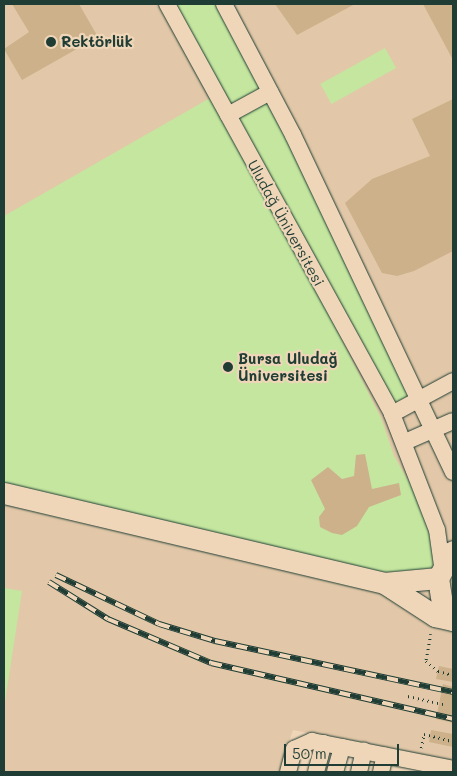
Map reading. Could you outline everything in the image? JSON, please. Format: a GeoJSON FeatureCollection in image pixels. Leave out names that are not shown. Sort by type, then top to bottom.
{"type":"FeatureCollection","features":[{"type":"Feature","properties":{"kind":"main road"},"geometry":{"type":"LineString","coordinates":[[4,493],[384,583],[447,619]]}},
{"type":"Feature","properties":{"kind":"main road"},"geometry":{"type":"LineString","coordinates":[[384,583],[445,565],[441,601],[447,619]]}},
{"type":"Feature","properties":{"kind":"street","name":"Uludağ Üniversitesi"},"geometry":{"type":"LineString","coordinates":[[168,4],[392,414],[437,530],[445,565]]}},
{"type":"Feature","properties":{"kind":"street"},"geometry":{"type":"LineString","coordinates":[[224,4],[270,92],[453,472]]}},
{"type":"Feature","properties":{"kind":"street"},"geometry":{"type":"LineString","coordinates":[[228,115],[270,92]]}},
{"type":"Feature","properties":{"kind":"street"},"geometry":{"type":"LineString","coordinates":[[392,414],[453,380]]}},
{"type":"Feature","properties":{"kind":"street"},"geometry":{"type":"LineString","coordinates":[[404,442],[453,421]]}},
{"type":"Feature","properties":{"kind":"street"},"geometry":{"type":"LineString","coordinates":[[288,772],[294,749],[300,743],[324,743],[385,755],[402,766],[453,769]]}},
{"type":"Feature","properties":{"kind":"street"},"geometry":{"type":"LineString","coordinates":[[316,772],[324,743]]}},
{"type":"Feature","properties":{"kind":"street"},"geometry":{"type":"LineString","coordinates":[[335,772],[342,747]]}},
{"type":"Feature","properties":{"kind":"street"},"geometry":{"type":"LineString","coordinates":[[359,772],[364,751]]}},
{"type":"Feature","properties":{"kind":"street"},"geometry":{"type":"LineString","coordinates":[[381,772],[385,755]]}},
{"type":"Feature","properties":{"kind":"path"},"geometry":{"type":"LineString","coordinates":[[447,619],[426,661],[438,671],[453,675]]}},
{"type":"Feature","properties":{"kind":"path"},"geometry":{"type":"LineString","coordinates":[[408,696],[443,704]]}},
{"type":"Feature","properties":{"kind":"path"},"geometry":{"type":"LineString","coordinates":[[430,736],[453,741]]}},
{"type":"Feature","properties":{"kind":"shaded area","name":"Bursa Uludağ Üniversitesi"},"geometry":{"type":"Polygon","coordinates":[[[4,4],[453,4],[453,762],[293,730],[279,772],[4,772],[4,4]]]}},
{"type":"Feature","properties":{"kind":"green space"},"geometry":{"type":"Polygon","coordinates":[[[167,4],[224,4],[417,400],[393,404],[259,175],[381,418],[394,456],[437,530],[442,565],[417,581],[4,493],[4,216],[217,94],[167,4]]]}},
{"type":"Feature","properties":{"kind":"green space"},"geometry":{"type":"Polygon","coordinates":[[[385,48],[396,68],[331,104],[320,84],[385,48]]]}},
{"type":"Feature","properties":{"kind":"green space"},"geometry":{"type":"Polygon","coordinates":[[[4,588],[22,591],[4,708],[4,588]]]}},
{"type":"Feature","properties":{"kind":"building","name":"Rektörlük"},"geometry":{"type":"Polygon","coordinates":[[[12,4],[79,4],[98,37],[22,80],[4,49],[29,32],[12,4]]]}},
{"type":"Feature","properties":{"kind":"building"},"geometry":{"type":"Polygon","coordinates":[[[275,4],[355,4],[297,35],[275,4]]]}},
{"type":"Feature","properties":{"kind":"building"},"geometry":{"type":"Polygon","coordinates":[[[423,4],[453,4],[453,60],[423,4]]]}},
{"type":"Feature","properties":{"kind":"building"},"geometry":{"type":"Polygon","coordinates":[[[453,99],[453,251],[414,271],[397,276],[382,273],[345,203],[372,179],[430,156],[412,119],[453,99]]]}},
{"type":"Feature","properties":{"kind":"building"},"geometry":{"type":"Polygon","coordinates":[[[365,454],[372,489],[399,483],[401,495],[369,507],[357,526],[342,535],[332,533],[320,527],[319,517],[325,509],[311,480],[328,467],[342,479],[354,476],[356,455],[365,454]]]}},
{"type":"Feature","properties":{"kind":"building"},"geometry":{"type":"Polygon","coordinates":[[[439,666],[453,669],[453,682],[436,679],[439,666]]]}},
{"type":"Feature","properties":{"kind":"building"},"geometry":{"type":"Polygon","coordinates":[[[443,684],[453,687],[453,723],[436,719],[443,684]]]}},
{"type":"Feature","properties":{"kind":"building"},"geometry":{"type":"Polygon","coordinates":[[[431,730],[453,734],[453,747],[429,742],[431,730]]]}},
{"type":"Feature","properties":{"kind":"railway"},"geometry":{"type":"LineString","coordinates":[[56,575],[159,624],[215,641],[453,692]]}},
{"type":"Feature","properties":{"kind":"railway"},"geometry":{"type":"LineString","coordinates":[[49,582],[108,619],[211,663],[453,719]]}},
{"type":"Feature","properties":{"kind":"place","name":"Rektörlük"},"geometry":{"type":"Point","coordinates":[51,42]}},
{"type":"Feature","properties":{"kind":"place","name":"Bursa Uludağ Üniversitesi"},"geometry":{"type":"Point","coordinates":[228,367]}}]}
